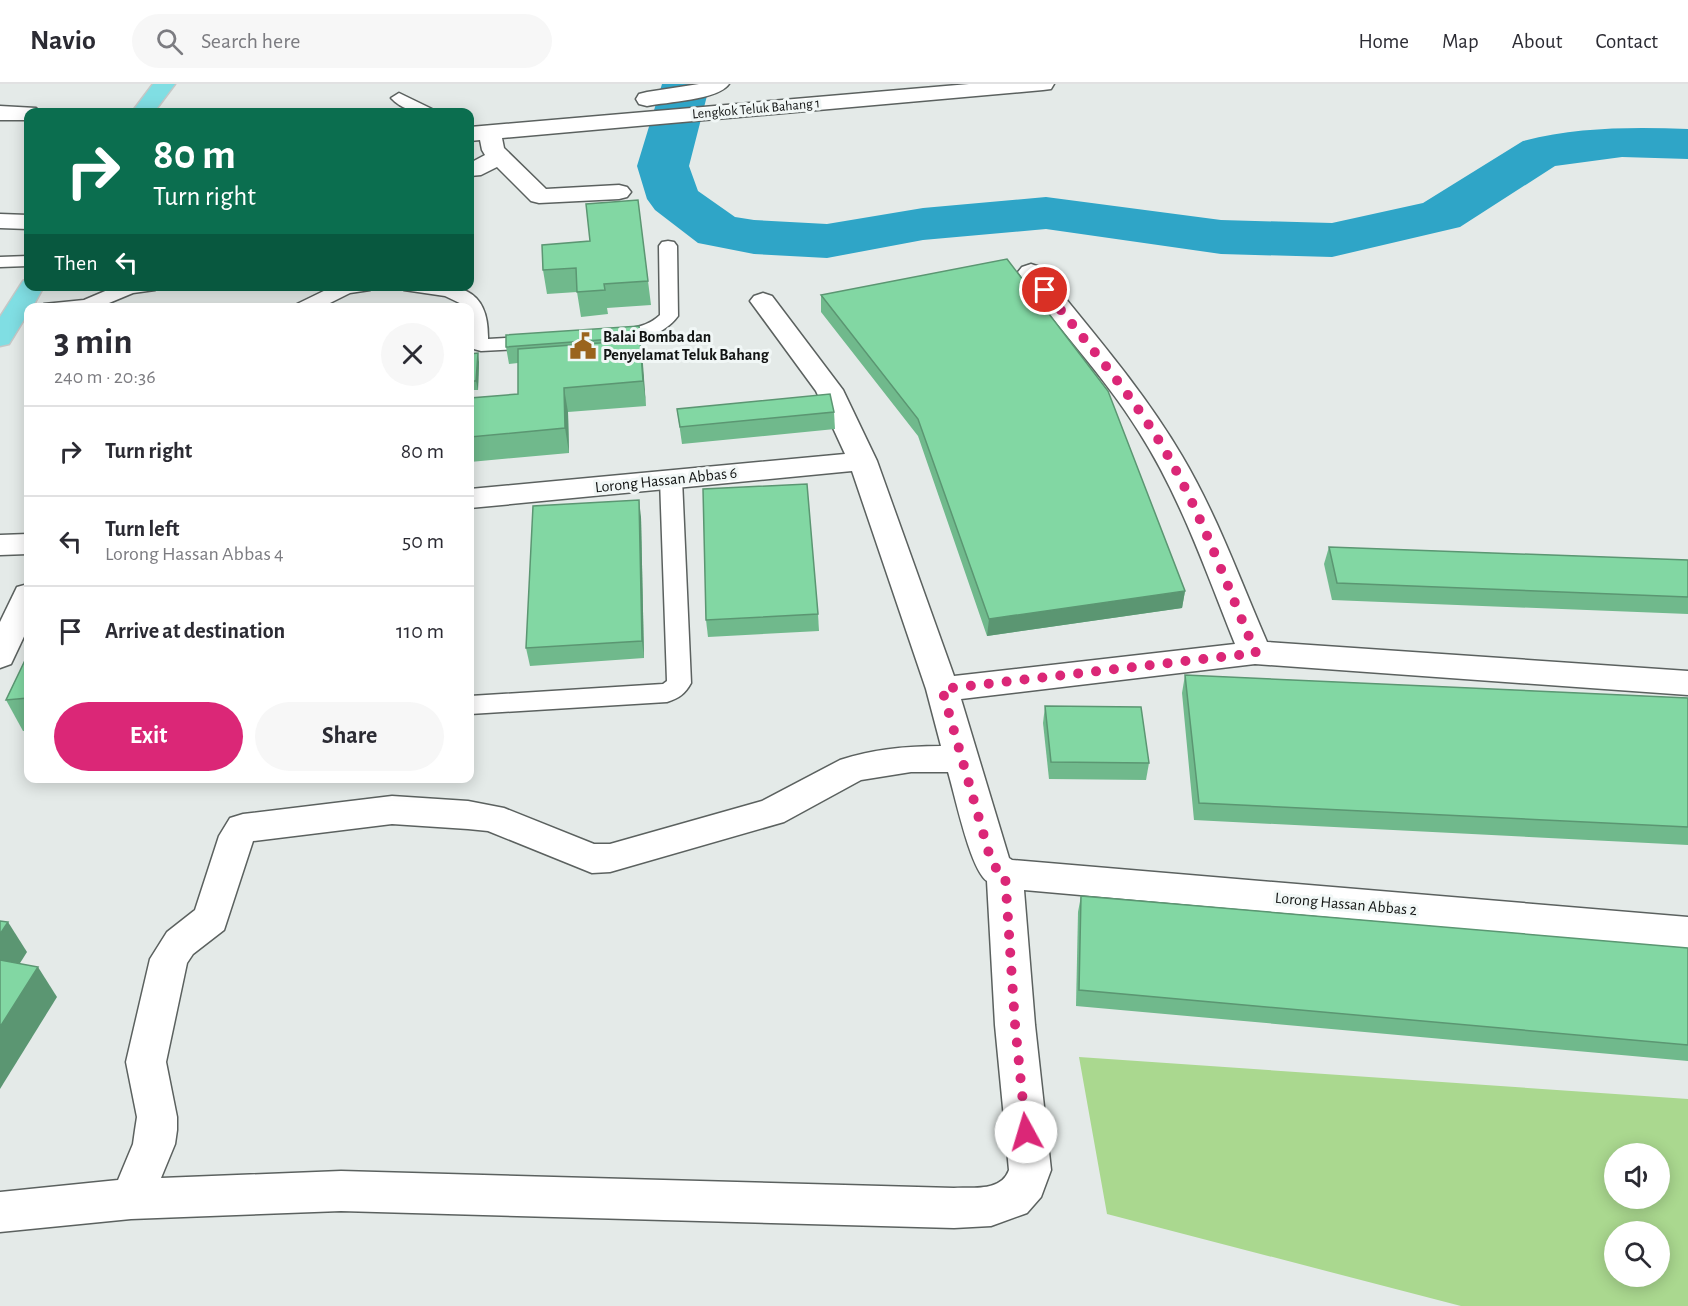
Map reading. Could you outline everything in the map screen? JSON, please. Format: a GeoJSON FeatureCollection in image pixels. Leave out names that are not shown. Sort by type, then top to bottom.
{"type":"FeatureCollection","features":[{"type":"Feature","properties":{"kind":"main road"},"geometry":{"type":"LineString","coordinates":[[146,108],[164,84]]}},
{"type":"Feature","properties":{"kind":"main road"},"geometry":{"type":"LineString","coordinates":[[0,338],[23,309]]}},
{"type":"Feature","properties":{"kind":"street","name":"Lengkok Teluk Bahang 1"},"geometry":{"type":"LineString","coordinates":[[480,133],[1043,84]]}},
{"type":"Feature","properties":{"kind":"street"},"geometry":{"type":"LineString","coordinates":[[578,124],[606,106],[711,87]]}},
{"type":"Feature","properties":{"kind":"street"},"geometry":{"type":"LineString","coordinates":[[0,113],[24,113]]}},
{"type":"Feature","properties":{"kind":"street"},"geometry":{"type":"LineString","coordinates":[[480,133],[491,148],[542,197],[619,192]]}},
{"type":"Feature","properties":{"kind":"street"},"geometry":{"type":"LineString","coordinates":[[474,170],[500,157]]}},
{"type":"Feature","properties":{"kind":"street"},"geometry":{"type":"LineString","coordinates":[[0,221],[24,222]]}},
{"type":"Feature","properties":{"kind":"street"},"geometry":{"type":"LineString","coordinates":[[1031,272],[1144,417],[1168,456],[1188,496],[1256,653]]}},
{"type":"Feature","properties":{"kind":"street"},"geometry":{"type":"LineString","coordinates":[[0,1212],[131,1199],[340,1191],[954,1208],[992,1206],[1021,1194],[1028,1183],[1030,1170],[1015,1024],[1005,874],[996,868],[990,857],[942,689],[864,460],[829,390],[763,301]]}},
{"type":"Feature","properties":{"kind":"street","name":"Lorong Hassan Abbas 6"},"geometry":{"type":"LineString","coordinates":[[474,499],[864,460]]}},
{"type":"Feature","properties":{"kind":"street"},"geometry":{"type":"LineString","coordinates":[[0,545],[24,544]]}},
{"type":"Feature","properties":{"kind":"street"},"geometry":{"type":"LineString","coordinates":[[0,656],[24,604]]}},
{"type":"Feature","properties":{"kind":"street"},"geometry":{"type":"LineString","coordinates":[[942,689],[1256,653],[1688,683]]}},
{"type":"Feature","properties":{"kind":"street"},"geometry":{"type":"LineString","coordinates":[[131,1199],[155,1137],[156,1117],[146,1062],[169,959],[180,943],[211,919],[237,836],[243,828],[392,810],[468,815],[492,818],[592,859],[610,858],[772,812],[852,769],[911,759],[963,759]]}},
{"type":"Feature","properties":{"kind":"street","name":"Lorong Hassan Abbas 2"},"geometry":{"type":"LineString","coordinates":[[1005,874],[1688,933]]}},
{"type":"Feature","properties":{"kind":"lane"},"geometry":{"type":"LineString","coordinates":[[399,98],[418,108]]}},
{"type":"Feature","properties":{"kind":"lane"},"geometry":{"type":"LineString","coordinates":[[591,338],[641,333],[654,329],[669,316],[668,246]]}},
{"type":"Feature","properties":{"kind":"lane"},"geometry":{"type":"LineString","coordinates":[[0,262],[24,261]]}},
{"type":"Feature","properties":{"kind":"lane"},"geometry":{"type":"LineString","coordinates":[[96,303],[123,291]]}},
{"type":"Feature","properties":{"kind":"lane"},"geometry":{"type":"LineString","coordinates":[[315,303],[341,291]]}},
{"type":"Feature","properties":{"kind":"lane"},"geometry":{"type":"LineString","coordinates":[[436,291],[460,296],[472,303]]}},
{"type":"Feature","properties":{"kind":"lane"},"geometry":{"type":"LineString","coordinates":[[474,306],[477,309],[478,342],[485,347],[555,341]]}},
{"type":"Feature","properties":{"kind":"lane"},"geometry":{"type":"LineString","coordinates":[[474,705],[667,693],[676,688],[679,683],[671,479]]}},
{"type":"Feature","properties":{"kind":"green space"},"geometry":{"type":"Polygon","coordinates":[[[1079,1057],[1688,1099],[1688,1306],[1461,1306],[1107,1214],[1079,1057]]]}},
{"type":"Feature","properties":{"kind":"building"},"geometry":{"type":"Polygon","coordinates":[[[638,200],[648,281],[604,284],[605,290],[577,292],[576,268],[543,270],[542,245],[590,241],[586,204],[638,200]]]}},
{"type":"Feature","properties":{"kind":"building"},"geometry":{"type":"Polygon","coordinates":[[[1007,259],[1108,391],[1185,591],[989,619],[918,419],[821,295],[1007,259]]]}},
{"type":"Feature","properties":{"kind":"building"},"geometry":{"type":"Polygon","coordinates":[[[639,326],[640,337],[506,347],[506,335],[639,326]]]}},
{"type":"Feature","properties":{"kind":"building"},"geometry":{"type":"Polygon","coordinates":[[[640,340],[643,381],[564,388],[565,428],[474,437],[474,398],[518,394],[518,349],[640,340]]]}},
{"type":"Feature","properties":{"kind":"building"},"geometry":{"type":"Polygon","coordinates":[[[478,353],[476,381],[474,381],[474,354],[478,353]]]}},
{"type":"Feature","properties":{"kind":"building"},"geometry":{"type":"Polygon","coordinates":[[[830,394],[834,412],[680,427],[677,409],[830,394]]]}},
{"type":"Feature","properties":{"kind":"building"},"geometry":{"type":"Polygon","coordinates":[[[807,484],[818,614],[706,620],[703,489],[807,484]]]}},
{"type":"Feature","properties":{"kind":"building"},"geometry":{"type":"Polygon","coordinates":[[[639,500],[642,641],[526,648],[533,506],[639,500]]]}},
{"type":"Feature","properties":{"kind":"building"},"geometry":{"type":"Polygon","coordinates":[[[1329,547],[1688,560],[1688,597],[1337,583],[1329,547]]]}},
{"type":"Feature","properties":{"kind":"building"},"geometry":{"type":"Polygon","coordinates":[[[24,662],[24,698],[6,700],[24,662]]]}},
{"type":"Feature","properties":{"kind":"building"},"geometry":{"type":"Polygon","coordinates":[[[1185,675],[1688,698],[1688,827],[1199,803],[1185,675]]]}},
{"type":"Feature","properties":{"kind":"building"},"geometry":{"type":"Polygon","coordinates":[[[1045,706],[1141,707],[1149,763],[1051,762],[1045,706]]]}},
{"type":"Feature","properties":{"kind":"building"},"geometry":{"type":"Polygon","coordinates":[[[1081,896],[1688,948],[1688,1045],[1079,990],[1081,896]]]}},
{"type":"Feature","properties":{"kind":"building"},"geometry":{"type":"Polygon","coordinates":[[[0,921],[8,922],[0,934],[0,921]]]}},
{"type":"Feature","properties":{"kind":"building"},"geometry":{"type":"Polygon","coordinates":[[[0,960],[38,967],[0,1027],[0,960]]]}},
{"type":"Feature","properties":{"kind":"waterway"},"geometry":{"type":"LineString","coordinates":[[686,84],[663,166],[674,199],[718,231],[754,237],[827,241],[923,224],[1046,213],[1221,237],[1332,240],[1441,215],[1541,152],[1622,142],[1688,144]]}},
{"type":"Feature","properties":{"kind":"place","name":"Balai Bomba dan Penyelamat Teluk Bahang"},"geometry":{"type":"Point","coordinates":[583,346]}},
{"type":"Feature","properties":{"kind":"route"},"geometry":{"type":"LineString","coordinates":[[1026,1132],[1015,1024],[1005,874],[996,868],[990,857],[942,689],[1256,653],[1188,496],[1168,456],[1144,417],[1045,290]]}}]}
